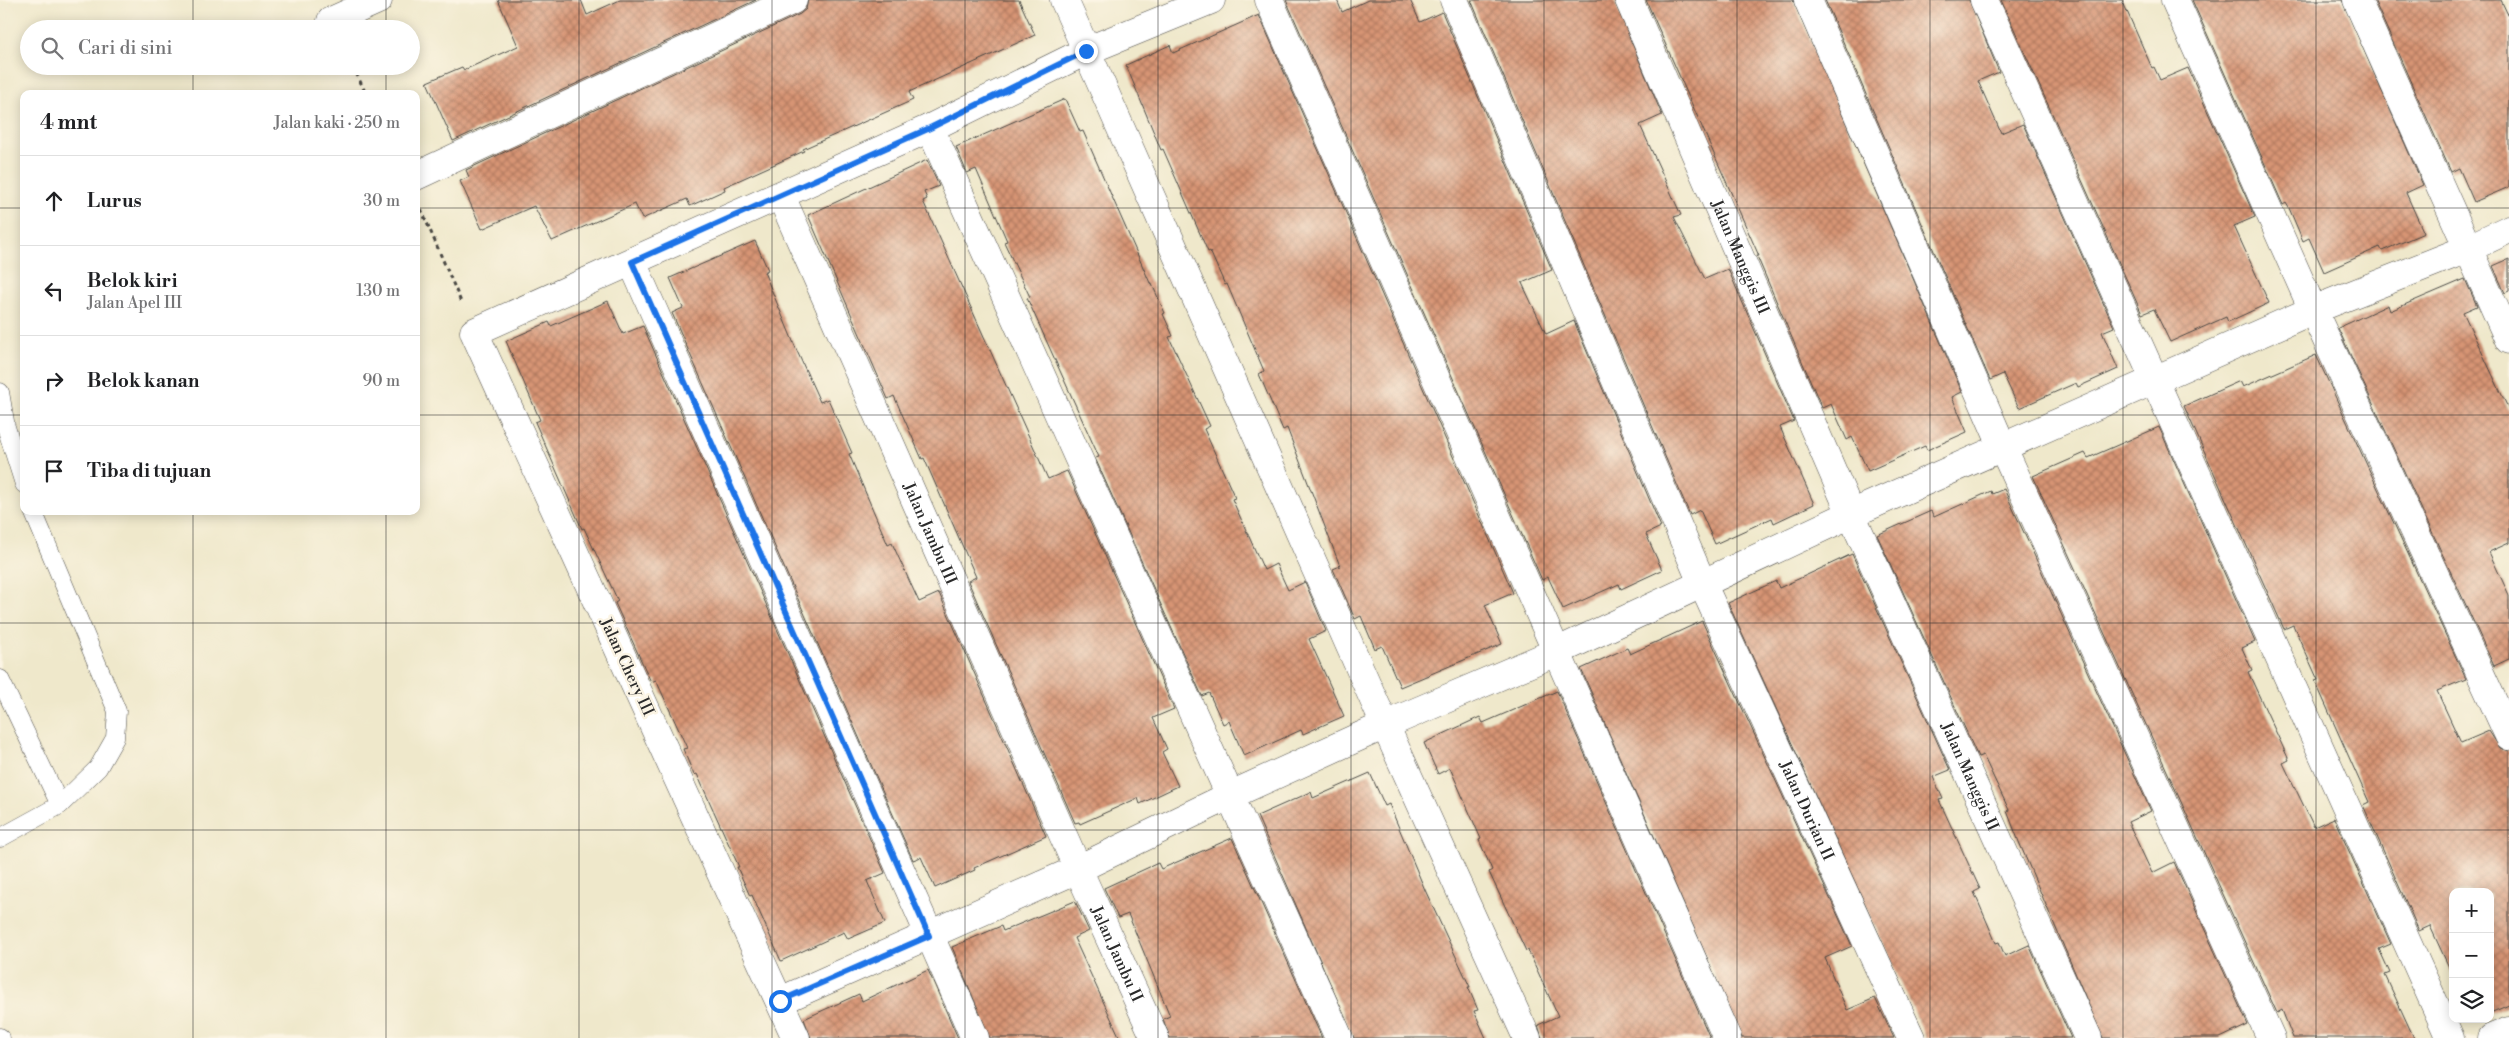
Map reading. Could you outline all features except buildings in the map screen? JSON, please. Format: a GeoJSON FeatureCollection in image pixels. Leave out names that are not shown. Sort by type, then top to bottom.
{"type":"FeatureCollection","features":[{"type":"Feature","properties":{"kind":"street"},"geometry":{"type":"LineString","coordinates":[[331,20],[378,0]]}},
{"type":"Feature","properties":{"kind":"street"},"geometry":{"type":"LineString","coordinates":[[420,174],[793,0]]}},
{"type":"Feature","properties":{"kind":"street"},"geometry":{"type":"LineString","coordinates":[[1064,0],[1385,725],[1527,1038]]}},
{"type":"Feature","properties":{"kind":"street"},"geometry":{"type":"LineString","coordinates":[[474,332],[930,128],[1086,51],[1211,0]]}},
{"type":"Feature","properties":{"kind":"street"},"geometry":{"type":"LineString","coordinates":[[1269,0],[1727,1038]]}},
{"type":"Feature","properties":{"kind":"street","name":"Jalan Durian II"},"geometry":{"type":"LineString","coordinates":[[1454,0],[1702,583],[1911,1038]]}},
{"type":"Feature","properties":{"kind":"street","name":"Jalan Manggis III"},"geometry":{"type":"LineString","coordinates":[[1629,0],[1851,514]]}},
{"type":"Feature","properties":{"kind":"street"},"geometry":{"type":"LineString","coordinates":[[1808,0],[2003,448],[2271,1038]]}},
{"type":"Feature","properties":{"kind":"street"},"geometry":{"type":"LineString","coordinates":[[1984,0],[2450,1038]]}},
{"type":"Feature","properties":{"kind":"street"},"geometry":{"type":"LineString","coordinates":[[2175,0],[2312,310],[2509,736]]}},
{"type":"Feature","properties":{"kind":"street"},"geometry":{"type":"LineString","coordinates":[[2358,0],[2509,340]]}},
{"type":"Feature","properties":{"kind":"street"},"geometry":{"type":"LineString","coordinates":[[930,128],[1339,1038]]}},
{"type":"Feature","properties":{"kind":"street","name":"Jalan Jambu III"},"geometry":{"type":"LineString","coordinates":[[781,196],[1078,870]]}},
{"type":"Feature","properties":{"kind":"street"},"geometry":{"type":"LineString","coordinates":[[780,1001],[1078,870],[1231,795],[1385,725],[1556,652],[1851,514],[2154,382],[2312,310],[2467,249],[2509,229]]}},
{"type":"Feature","properties":{"kind":"street"},"geometry":{"type":"LineString","coordinates":[[632,262],[975,1038]]}},
{"type":"Feature","properties":{"kind":"street","name":"Jalan Chery III"},"geometry":{"type":"LineString","coordinates":[[474,332],[796,1038]]}},
{"type":"Feature","properties":{"kind":"street","name":"Jalan Manggis II"},"geometry":{"type":"LineString","coordinates":[[1851,514],[2088,1038]]}},
{"type":"Feature","properties":{"kind":"street","name":"Jalan Jambu II"},"geometry":{"type":"LineString","coordinates":[[1078,870],[1155,1038]]}},
{"type":"Feature","properties":{"kind":"street"},"geometry":{"type":"LineString","coordinates":[[2492,1038],[2509,1031]]}},
{"type":"Feature","properties":{"kind":"lane"},"geometry":{"type":"LineString","coordinates":[[0,392],[6,427],[20,471]]}},
{"type":"Feature","properties":{"kind":"lane"},"geometry":{"type":"LineString","coordinates":[[0,838],[60,805],[98,768],[115,738],[117,711],[35,515]]}},
{"type":"Feature","properties":{"kind":"lane"},"geometry":{"type":"LineString","coordinates":[[0,679],[60,805]]}},
{"type":"Feature","properties":{"kind":"path"},"geometry":{"type":"LineString","coordinates":[[357,75],[364,90]]}},
{"type":"Feature","properties":{"kind":"path"},"geometry":{"type":"LineString","coordinates":[[420,206],[474,332]]}},
{"type":"Feature","properties":{"kind":"route"},"geometry":{"type":"LineString","coordinates":[[780,1001],[929,936],[632,262],[930,128],[1086,51]]}}]}
